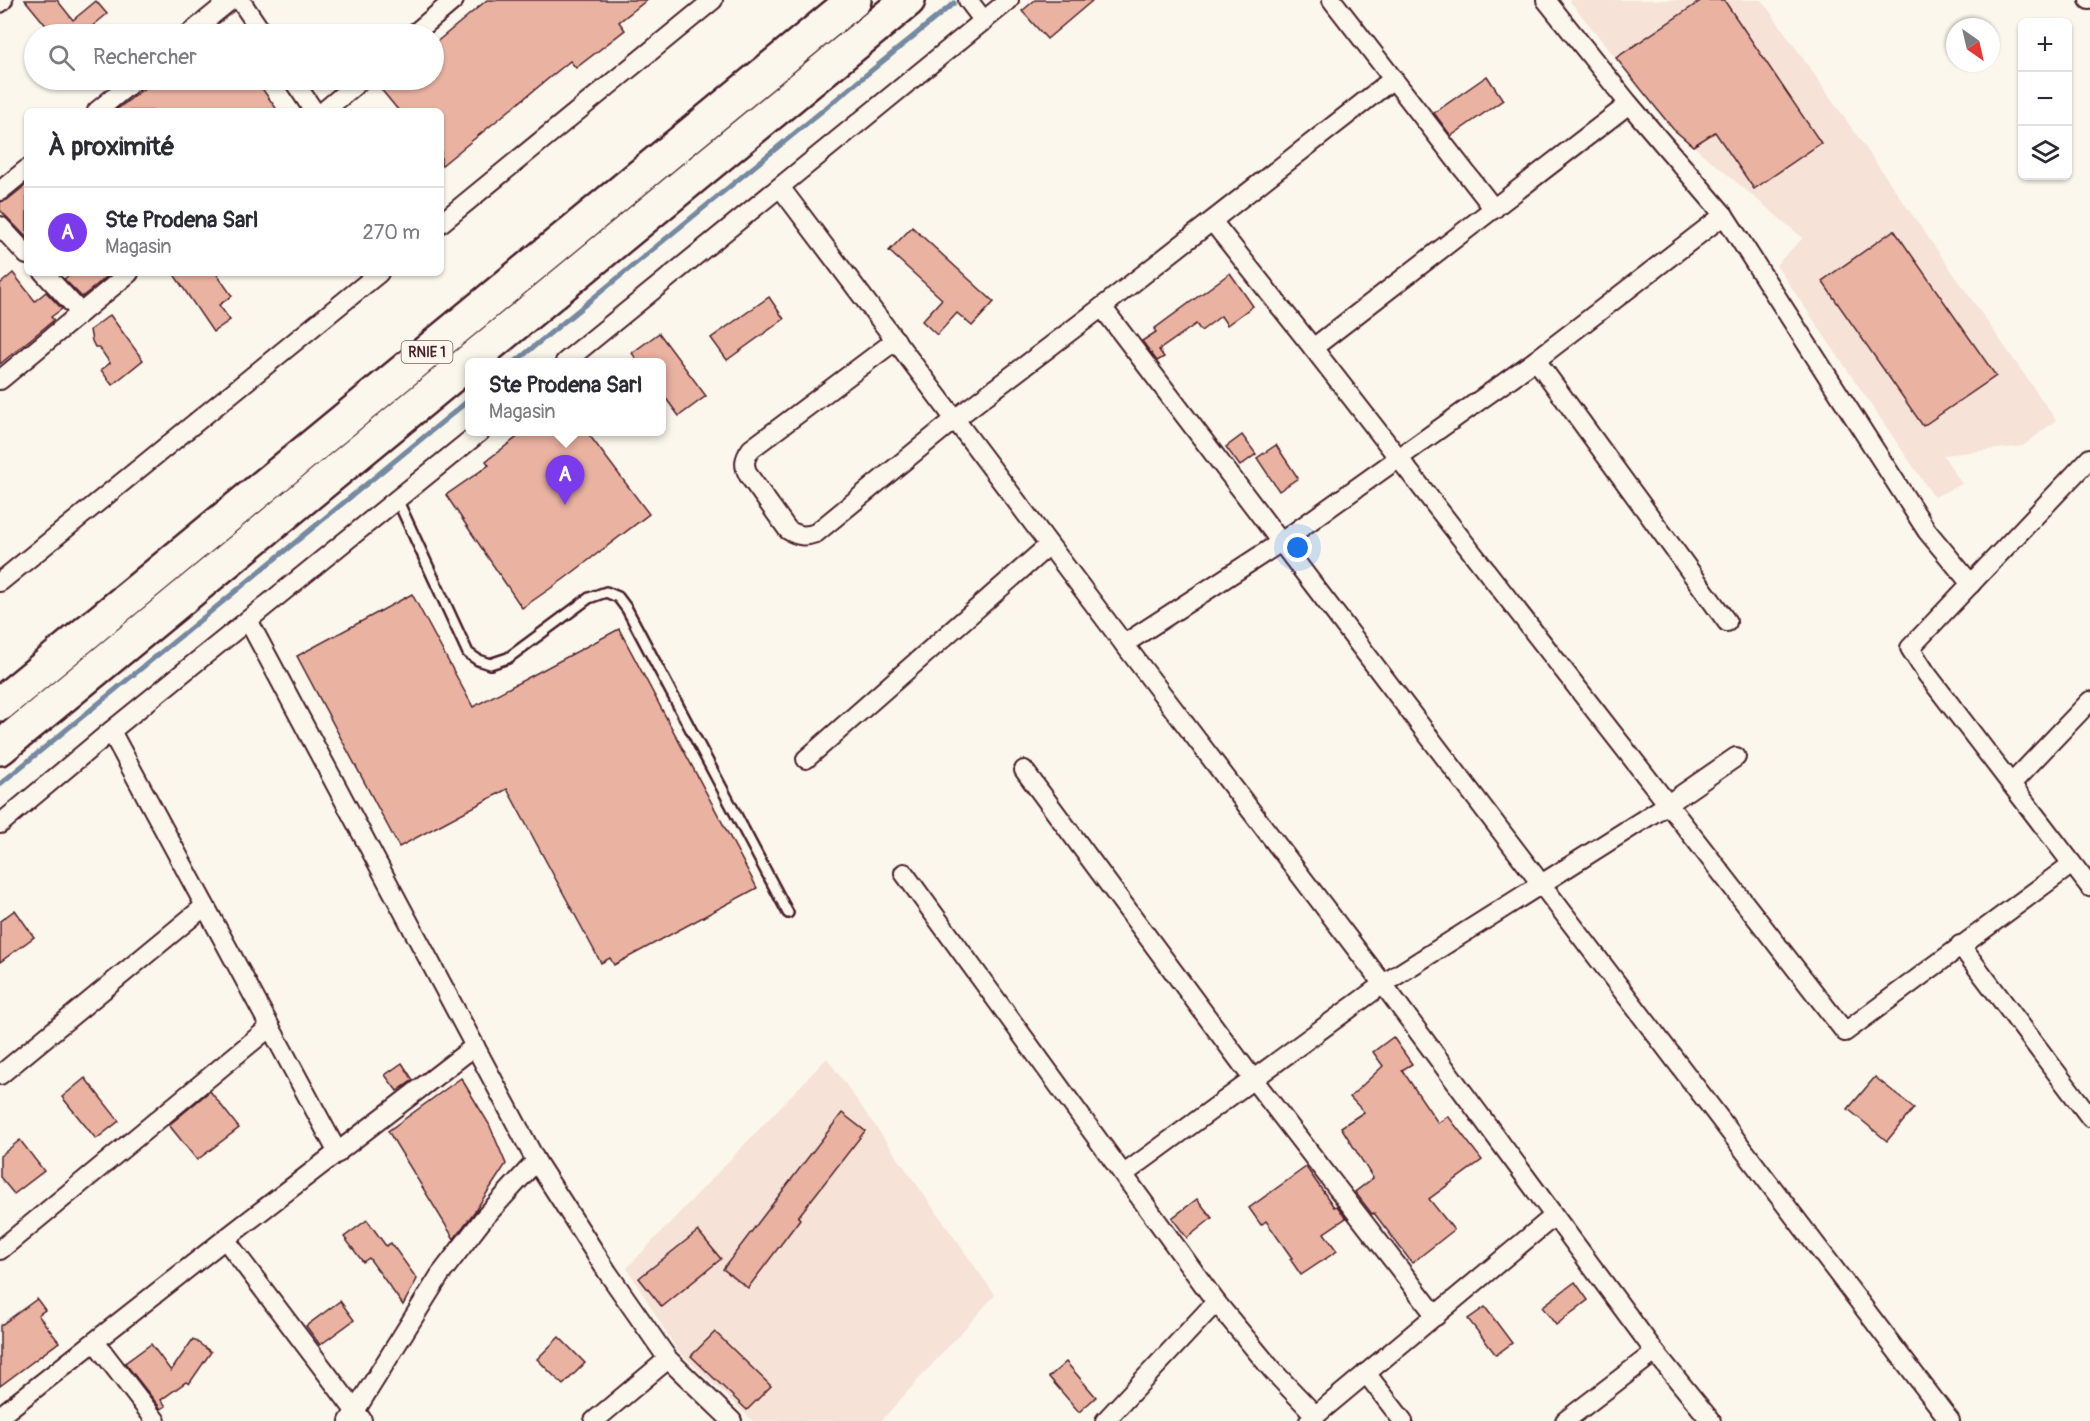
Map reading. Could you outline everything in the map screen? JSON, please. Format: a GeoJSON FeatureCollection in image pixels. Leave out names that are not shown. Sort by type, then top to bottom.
{"type":"FeatureCollection","features":[{"type":"Feature","properties":{"kind":"highway","name":"RNIE 1"},"geometry":{"type":"LineString","coordinates":[[0,704],[854,0]]}},
{"type":"Feature","properties":{"kind":"highway","name":"RNIE 1"},"geometry":{"type":"LineString","coordinates":[[473,358],[908,0]]}},
{"type":"Feature","properties":{"kind":"highway","name":"RNIE 1"},"geometry":{"type":"LineString","coordinates":[[0,748],[465,365]]}},
{"type":"Feature","properties":{"kind":"street"},"geometry":{"type":"LineString","coordinates":[[201,24],[231,0]]}},
{"type":"Feature","properties":{"kind":"street"},"geometry":{"type":"LineString","coordinates":[[240,0],[256,24]]}},
{"type":"Feature","properties":{"kind":"street"},"geometry":{"type":"LineString","coordinates":[[426,24],[454,0]]}},
{"type":"Feature","properties":{"kind":"street"},"geometry":{"type":"LineString","coordinates":[[444,221],[713,0]]}},
{"type":"Feature","properties":{"kind":"street"},"geometry":{"type":"LineString","coordinates":[[968,0],[984,21]]}},
{"type":"Feature","properties":{"kind":"street"},"geometry":{"type":"LineString","coordinates":[[571,358],[1009,0]]}},
{"type":"Feature","properties":{"kind":"street"},"geometry":{"type":"LineString","coordinates":[[1332,0],[1494,209]]}},
{"type":"Feature","properties":{"kind":"street"},"geometry":{"type":"LineString","coordinates":[[1546,0],[1629,104],[1724,215],[1927,531],[1971,584]]}},
{"type":"Feature","properties":{"kind":"street"},"geometry":{"type":"LineString","coordinates":[[896,340],[751,449],[744,459],[745,469],[749,476],[788,530],[797,535],[806,536],[816,533],[955,419],[1394,79]]}},
{"type":"Feature","properties":{"kind":"street"},"geometry":{"type":"LineString","coordinates":[[101,108],[123,90]]}},
{"type":"Feature","properties":{"kind":"street"},"geometry":{"type":"LineString","coordinates":[[300,90],[312,108]]}},
{"type":"Feature","properties":{"kind":"street"},"geometry":{"type":"LineString","coordinates":[[328,108],[349,90]]}},
{"type":"Feature","properties":{"kind":"street"},"geometry":{"type":"LineString","coordinates":[[1313,348],[1629,104]]}},
{"type":"Feature","properties":{"kind":"street"},"geometry":{"type":"LineString","coordinates":[[0,191],[24,171]]}},
{"type":"Feature","properties":{"kind":"street"},"geometry":{"type":"LineString","coordinates":[[780,187],[1383,984],[1654,1352],[1711,1421]]}},
{"type":"Feature","properties":{"kind":"street"},"geometry":{"type":"LineString","coordinates":[[1124,644],[1281,542],[1536,360],[1724,215]]}},
{"type":"Feature","properties":{"kind":"street"},"geometry":{"type":"LineString","coordinates":[[1212,221],[1845,1032],[2072,864]]}},
{"type":"Feature","properties":{"kind":"street"},"geometry":{"type":"LineString","coordinates":[[0,226],[24,252]]}},
{"type":"Feature","properties":{"kind":"street"},"geometry":{"type":"LineString","coordinates":[[47,276],[81,313]]}},
{"type":"Feature","properties":{"kind":"street"},"geometry":{"type":"LineString","coordinates":[[0,380],[125,276]]}},
{"type":"Feature","properties":{"kind":"street"},"geometry":{"type":"LineString","coordinates":[[0,582],[375,276]]}},
{"type":"Feature","properties":{"kind":"street"},"geometry":{"type":"LineString","coordinates":[[1102,307],[1950,1421]]}},
{"type":"Feature","properties":{"kind":"street"},"geometry":{"type":"LineString","coordinates":[[1536,360],[1727,622]]}},
{"type":"Feature","properties":{"kind":"street"},"geometry":{"type":"LineString","coordinates":[[0,824],[111,731],[475,436]]}},
{"type":"Feature","properties":{"kind":"street"},"geometry":{"type":"LineString","coordinates":[[2090,458],[1910,648],[1926,673],[2090,887]]}},
{"type":"Feature","properties":{"kind":"street"},"geometry":{"type":"LineString","coordinates":[[806,759],[1049,545]]}},
{"type":"Feature","properties":{"kind":"street"},"geometry":{"type":"LineString","coordinates":[[248,620],[536,1161],[608,1273],[668,1359],[732,1421]]}},
{"type":"Feature","properties":{"kind":"street"},"geometry":{"type":"LineString","coordinates":[[2011,784],[2090,701]]}},
{"type":"Feature","properties":{"kind":"street"},"geometry":{"type":"LineString","coordinates":[[111,731],[338,1153]]}},
{"type":"Feature","properties":{"kind":"street"},"geometry":{"type":"LineString","coordinates":[[1124,1173],[1383,984],[1668,804],[1736,757]]}},
{"type":"Feature","properties":{"kind":"street"},"geometry":{"type":"LineString","coordinates":[[1024,770],[1253,1079],[1436,1316]]}},
{"type":"Feature","properties":{"kind":"street"},"geometry":{"type":"LineString","coordinates":[[904,873],[1216,1302],[1312,1418],[1553,1217]]}},
{"type":"Feature","properties":{"kind":"street"},"geometry":{"type":"LineString","coordinates":[[0,1075],[205,906]]}},
{"type":"Feature","properties":{"kind":"street"},"geometry":{"type":"LineString","coordinates":[[1960,945],[2090,1117]]}},
{"type":"Feature","properties":{"kind":"street"},"geometry":{"type":"LineString","coordinates":[[0,1250],[270,1028]]}},
{"type":"Feature","properties":{"kind":"street"},"geometry":{"type":"LineString","coordinates":[[0,1416],[475,1046]]}},
{"type":"Feature","properties":{"kind":"street"},"geometry":{"type":"LineString","coordinates":[[225,1239],[356,1418],[440,1275],[484,1218],[536,1161]]}},
{"type":"Feature","properties":{"kind":"street"},"geometry":{"type":"LineString","coordinates":[[1105,1421],[1216,1302]]}},
{"type":"Feature","properties":{"kind":"street"},"geometry":{"type":"LineString","coordinates":[[95,1342],[156,1421]]}},
{"type":"Feature","properties":{"kind":"street"},"geometry":{"type":"LineString","coordinates":[[1565,1421],[1654,1352]]}},
{"type":"Feature","properties":{"kind":"street"},"geometry":{"type":"LineString","coordinates":[[594,1421],[668,1359]]}},
{"type":"Feature","properties":{"kind":"street"},"geometry":{"type":"LineString","coordinates":[[1366,1373],[1403,1421]]}},
{"type":"Feature","properties":{"kind":"lane"},"geometry":{"type":"LineString","coordinates":[[397,499],[468,654],[478,660],[490,664],[508,658],[589,598],[606,592],[618,597],[627,609],[788,913]]}},
{"type":"Feature","properties":{"kind":"shaded area"},"geometry":{"type":"Polygon","coordinates":[[[1569,0],[1762,0],[2056,420],[2023,446],[1943,455],[1962,484],[1934,497],[1776,265],[1803,238],[1673,129],[1569,0]]]}},
{"type":"Feature","properties":{"kind":"shaded area"},"geometry":{"type":"Polygon","coordinates":[[[827,1058],[995,1295],[881,1421],[753,1421],[677,1350],[627,1268],[827,1058]]]}},
{"type":"Feature","properties":{"kind":"building"},"geometry":{"type":"Polygon","coordinates":[[[25,0],[57,0],[73,20],[96,1],[107,14],[95,24],[45,24],[25,0]]]}},
{"type":"Feature","properties":{"kind":"building"},"geometry":{"type":"Polygon","coordinates":[[[487,0],[647,0],[619,22],[625,30],[576,68],[570,61],[444,164],[444,108],[397,108],[382,90],[444,90],[444,36],[487,0]]]}},
{"type":"Feature","properties":{"kind":"building"},"geometry":{"type":"Polygon","coordinates":[[[1035,0],[1093,0],[1047,39],[1022,11],[1035,0]]]}},
{"type":"Feature","properties":{"kind":"building"},"geometry":{"type":"Polygon","coordinates":[[[1702,0],[1724,0],[1821,143],[1754,189],[1715,132],[1693,146],[1673,129],[1616,58],[1702,0]]]}},
{"type":"Feature","properties":{"kind":"building"},"geometry":{"type":"Polygon","coordinates":[[[1487,76],[1503,100],[1451,136],[1434,113],[1487,76]]]}},
{"type":"Feature","properties":{"kind":"building"},"geometry":{"type":"Polygon","coordinates":[[[142,90],[263,90],[276,108],[119,108],[142,90]]]}},
{"type":"Feature","properties":{"kind":"building"},"geometry":{"type":"Polygon","coordinates":[[[24,186],[24,235],[0,210],[0,202],[7,200],[24,186]]]}},
{"type":"Feature","properties":{"kind":"building"},"geometry":{"type":"Polygon","coordinates":[[[912,227],[994,302],[972,326],[957,313],[937,335],[922,321],[942,299],[889,251],[912,227]]]}},
{"type":"Feature","properties":{"kind":"building"},"geometry":{"type":"Polygon","coordinates":[[[1894,230],[1996,376],[1923,426],[1822,281],[1894,230]]]}},
{"type":"Feature","properties":{"kind":"building"},"geometry":{"type":"Polygon","coordinates":[[[13,273],[35,301],[46,292],[62,309],[51,317],[54,320],[0,364],[0,284],[13,273]]]}},
{"type":"Feature","properties":{"kind":"building"},"geometry":{"type":"Polygon","coordinates":[[[1230,273],[1253,306],[1227,325],[1221,316],[1201,331],[1196,324],[1159,350],[1164,357],[1157,361],[1142,341],[1156,332],[1154,329],[1230,273]]]}},
{"type":"Feature","properties":{"kind":"building"},"geometry":{"type":"Polygon","coordinates":[[[68,276],[107,276],[82,297],[64,279],[68,276]]]}},
{"type":"Feature","properties":{"kind":"building"},"geometry":{"type":"Polygon","coordinates":[[[175,276],[218,276],[232,296],[219,305],[230,320],[213,332],[175,276]]]}},
{"type":"Feature","properties":{"kind":"building"},"geometry":{"type":"Polygon","coordinates":[[[769,297],[784,319],[727,360],[711,338],[769,297]]]}},
{"type":"Feature","properties":{"kind":"building"},"geometry":{"type":"Polygon","coordinates":[[[110,315],[143,360],[112,385],[101,370],[110,363],[99,347],[95,347],[90,330],[110,315]]]}},
{"type":"Feature","properties":{"kind":"building"},"geometry":{"type":"Polygon","coordinates":[[[659,333],[706,396],[679,416],[666,399],[666,358],[636,358],[632,353],[659,333]]]}},
{"type":"Feature","properties":{"kind":"building"},"geometry":{"type":"Polygon","coordinates":[[[1242,435],[1256,454],[1240,466],[1226,447],[1242,435]]]}},
{"type":"Feature","properties":{"kind":"building"},"geometry":{"type":"Polygon","coordinates":[[[519,436],[590,436],[649,514],[522,608],[446,495],[489,465],[486,461],[519,436]]]}},
{"type":"Feature","properties":{"kind":"building"},"geometry":{"type":"Polygon","coordinates":[[[1276,445],[1298,478],[1279,491],[1257,458],[1276,445]]]}},
{"type":"Feature","properties":{"kind":"building"},"geometry":{"type":"Polygon","coordinates":[[[412,594],[473,707],[619,629],[757,888],[614,965],[610,958],[601,963],[507,789],[399,847],[297,656],[412,594]]]}},
{"type":"Feature","properties":{"kind":"building"},"geometry":{"type":"Polygon","coordinates":[[[15,910],[34,937],[0,962],[0,921],[15,910]]]}},
{"type":"Feature","properties":{"kind":"building"},"geometry":{"type":"Polygon","coordinates":[[[1393,1037],[1412,1064],[1402,1070],[1438,1123],[1448,1116],[1482,1160],[1429,1199],[1454,1230],[1412,1263],[1355,1192],[1373,1178],[1341,1127],[1364,1112],[1350,1097],[1383,1066],[1373,1052],[1393,1037]]]}},
{"type":"Feature","properties":{"kind":"building"},"geometry":{"type":"Polygon","coordinates":[[[402,1063],[413,1080],[397,1091],[385,1075],[402,1063]]]}},
{"type":"Feature","properties":{"kind":"building"},"geometry":{"type":"Polygon","coordinates":[[[1875,1077],[1914,1108],[1887,1141],[1848,1109],[1875,1077]]]}},
{"type":"Feature","properties":{"kind":"building"},"geometry":{"type":"Polygon","coordinates":[[[85,1078],[119,1121],[96,1139],[62,1097],[85,1078]]]}},
{"type":"Feature","properties":{"kind":"building"},"geometry":{"type":"Polygon","coordinates":[[[461,1078],[489,1124],[506,1164],[454,1239],[388,1131],[461,1078]]]}},
{"type":"Feature","properties":{"kind":"building"},"geometry":{"type":"Polygon","coordinates":[[[210,1091],[239,1128],[197,1160],[169,1125],[210,1091]]]}},
{"type":"Feature","properties":{"kind":"building"},"geometry":{"type":"Polygon","coordinates":[[[842,1113],[865,1131],[798,1217],[800,1219],[748,1288],[723,1269],[842,1113]]]}},
{"type":"Feature","properties":{"kind":"building"},"geometry":{"type":"Polygon","coordinates":[[[20,1140],[44,1171],[14,1194],[0,1177],[0,1156],[20,1140]]]}},
{"type":"Feature","properties":{"kind":"building"},"geometry":{"type":"Polygon","coordinates":[[[1306,1167],[1334,1207],[1337,1206],[1346,1218],[1324,1233],[1337,1251],[1301,1275],[1266,1221],[1261,1225],[1249,1208],[1306,1167]]]}},
{"type":"Feature","properties":{"kind":"building"},"geometry":{"type":"Polygon","coordinates":[[[1197,1199],[1212,1218],[1187,1238],[1172,1218],[1197,1199]]]}},
{"type":"Feature","properties":{"kind":"building"},"geometry":{"type":"Polygon","coordinates":[[[367,1220],[386,1246],[391,1243],[417,1279],[403,1305],[369,1258],[363,1262],[344,1237],[367,1220]]]}},
{"type":"Feature","properties":{"kind":"building"},"geometry":{"type":"Polygon","coordinates":[[[698,1231],[721,1259],[662,1307],[639,1278],[698,1231]]]}},
{"type":"Feature","properties":{"kind":"building"},"geometry":{"type":"Polygon","coordinates":[[[1575,1282],[1588,1300],[1556,1325],[1542,1307],[1575,1282]]]}},
{"type":"Feature","properties":{"kind":"building"},"geometry":{"type":"Polygon","coordinates":[[[37,1299],[45,1310],[38,1315],[59,1342],[0,1386],[0,1326],[37,1299]]]}},
{"type":"Feature","properties":{"kind":"building"},"geometry":{"type":"Polygon","coordinates":[[[340,1301],[354,1320],[320,1345],[306,1326],[340,1301]]]}},
{"type":"Feature","properties":{"kind":"building"},"geometry":{"type":"Polygon","coordinates":[[[1485,1307],[1512,1343],[1496,1355],[1468,1319],[1485,1307]]]}},
{"type":"Feature","properties":{"kind":"building"},"geometry":{"type":"Polygon","coordinates":[[[715,1332],[771,1386],[747,1410],[691,1356],[715,1332]]]}},
{"type":"Feature","properties":{"kind":"building"},"geometry":{"type":"Polygon","coordinates":[[[559,1337],[585,1363],[563,1385],[537,1359],[559,1337]]]}},
{"type":"Feature","properties":{"kind":"building"},"geometry":{"type":"Polygon","coordinates":[[[193,1339],[211,1352],[189,1384],[186,1382],[161,1400],[166,1406],[161,1409],[125,1363],[151,1344],[171,1371],[193,1339]]]}},
{"type":"Feature","properties":{"kind":"building"},"geometry":{"type":"Polygon","coordinates":[[[1066,1362],[1096,1397],[1079,1412],[1049,1377],[1066,1362]]]}},
{"type":"Feature","properties":{"kind":"waterway"},"geometry":{"type":"LineString","coordinates":[[520,358],[954,3]]}},
{"type":"Feature","properties":{"kind":"waterway"},"geometry":{"type":"LineString","coordinates":[[0,784],[465,403]]}},
{"type":"Feature","properties":{"kind":"place","name":"Ste Prodena Sarl"},"geometry":{"type":"Point","coordinates":[565,505]}}]}
